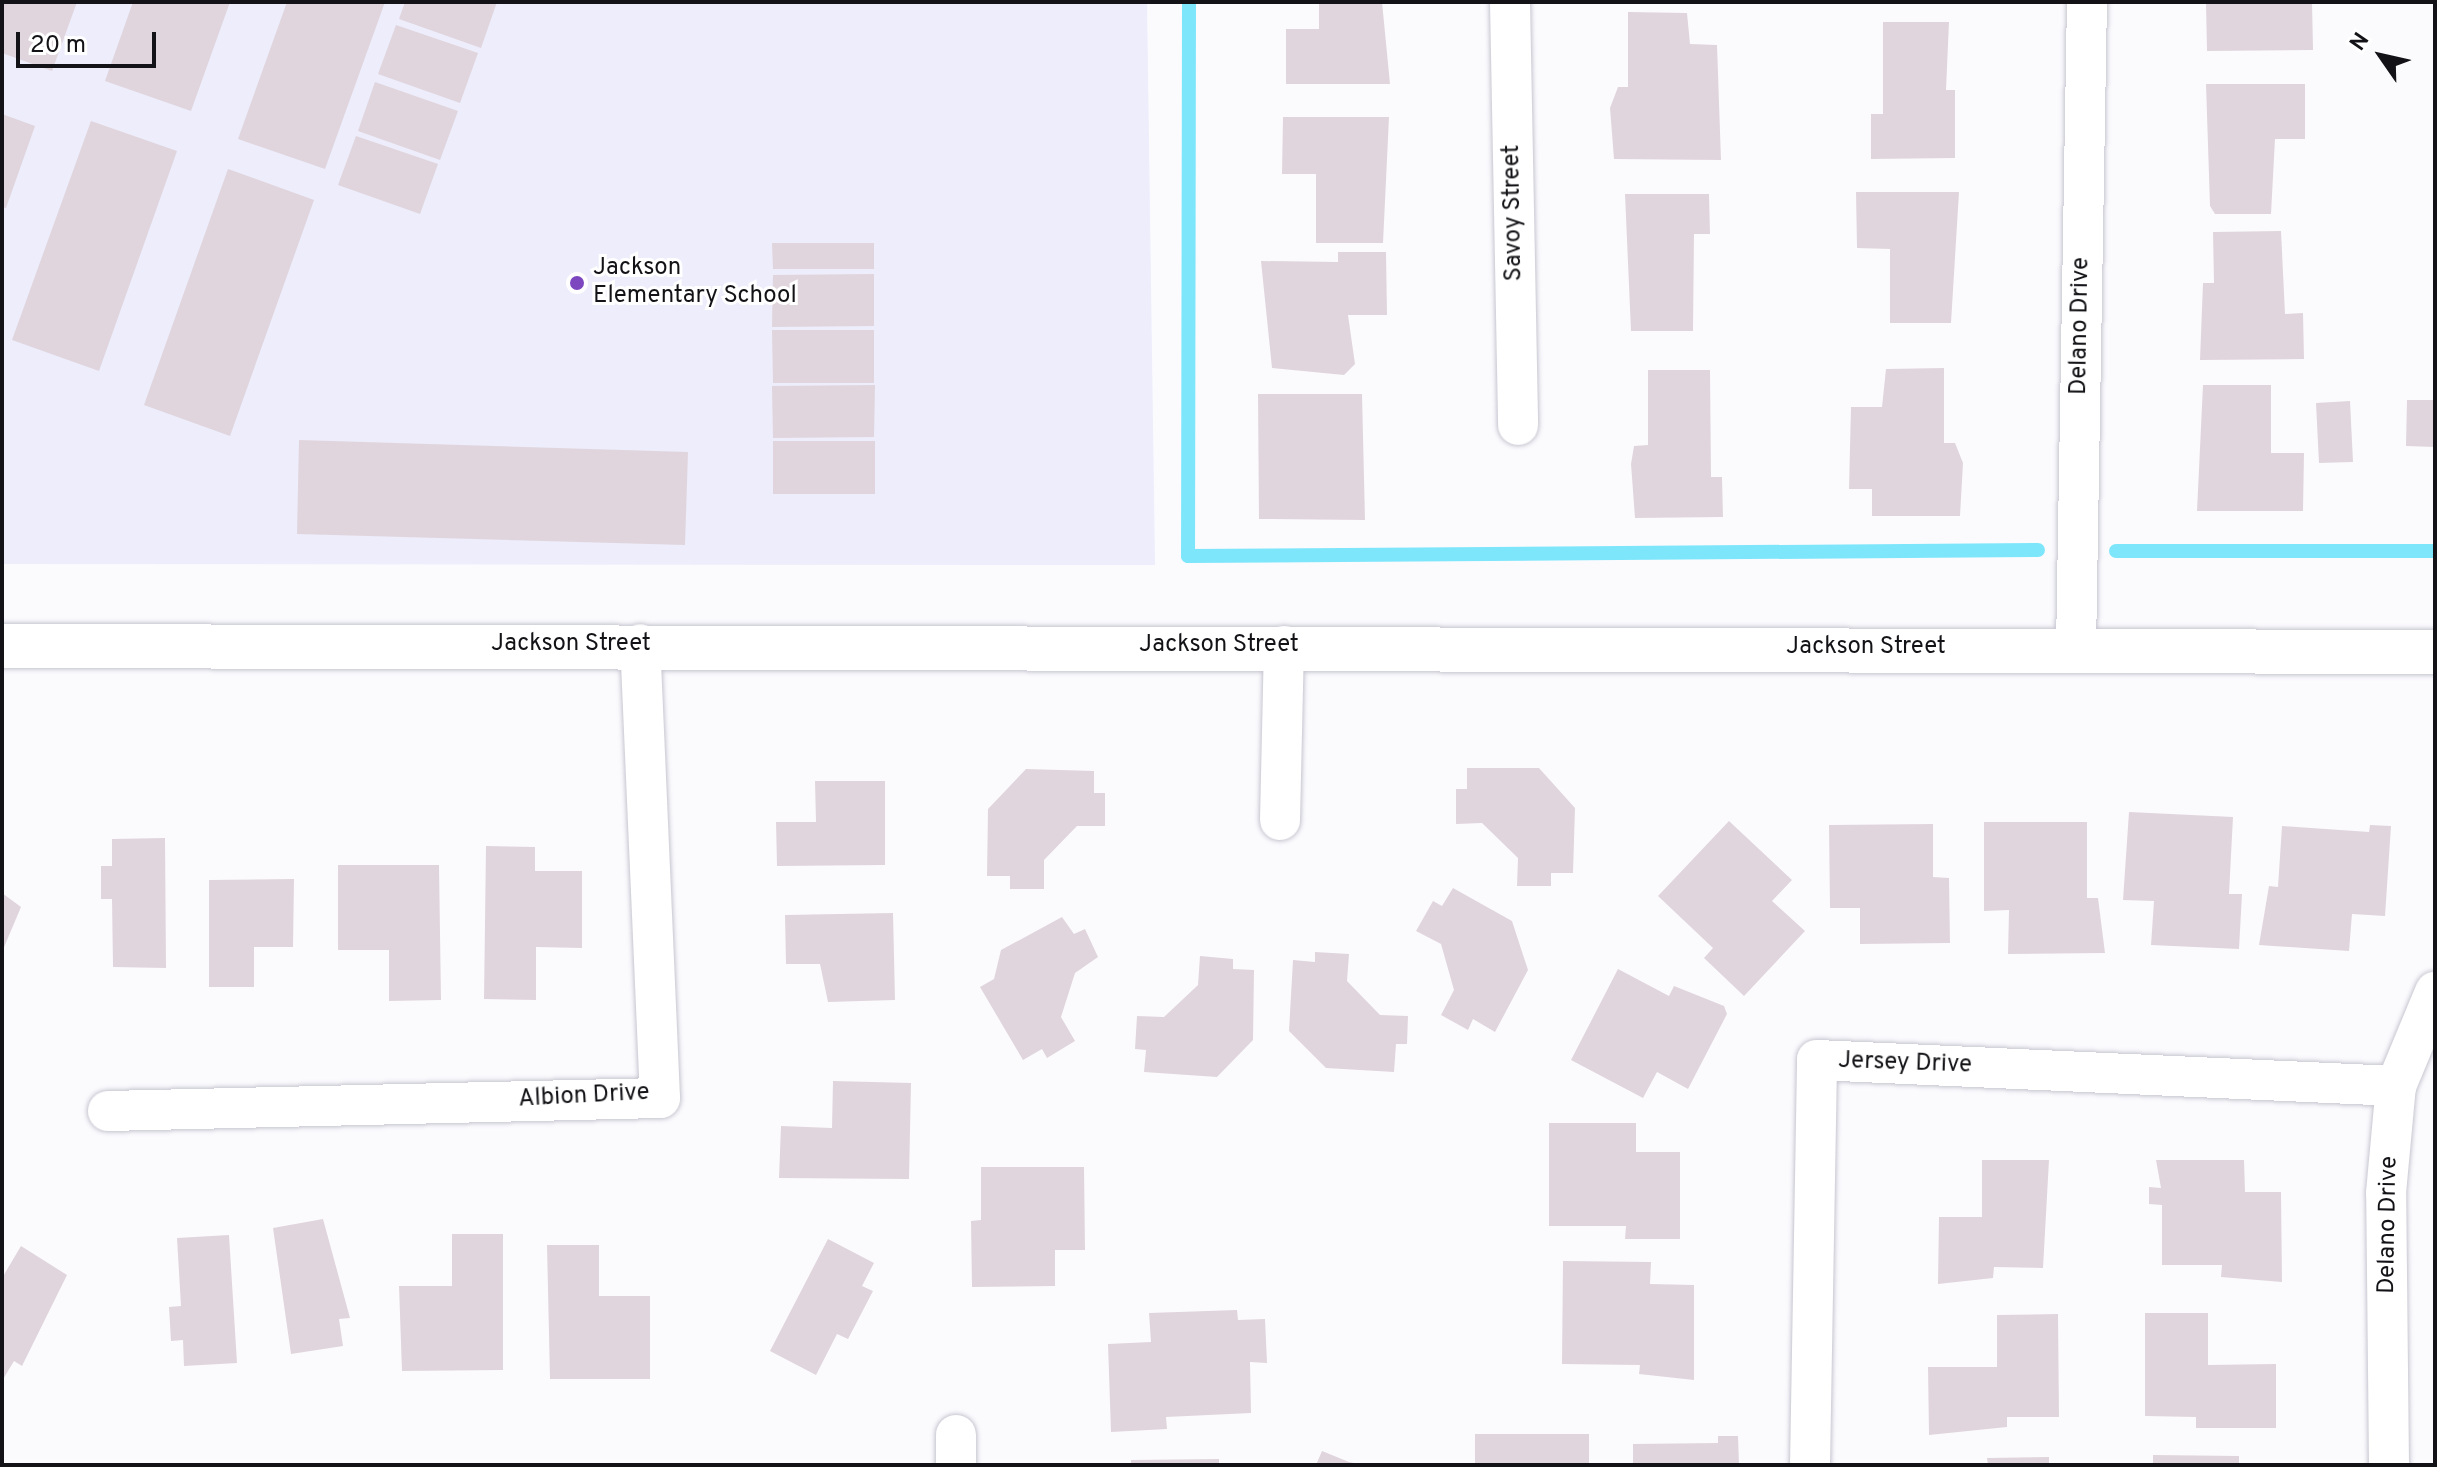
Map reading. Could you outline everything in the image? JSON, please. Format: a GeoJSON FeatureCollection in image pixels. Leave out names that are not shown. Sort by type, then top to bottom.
{"type":"FeatureCollection","features":[{"type":"Feature","properties":{"kind":"main road","name":"Jackson Street"},"geometry":{"type":"LineString","coordinates":[[2,646],[640,644],[2435,652]]}},
{"type":"Feature","properties":{"kind":"street","name":"Savoy Street"},"geometry":{"type":"LineString","coordinates":[[1510,2],[1518,425]]}},
{"type":"Feature","properties":{"kind":"street","name":"Delano Drive"},"geometry":{"type":"LineString","coordinates":[[2076,649],[2087,2]]}},
{"type":"Feature","properties":{"kind":"street","name":"Albion Drive"},"geometry":{"type":"LineString","coordinates":[[108,1111],[660,1098],[640,644]]}},
{"type":"Feature","properties":{"kind":"street"},"geometry":{"type":"LineString","coordinates":[[1280,820],[1284,646]]}},
{"type":"Feature","properties":{"kind":"street","name":"Delano Drive"},"geometry":{"type":"LineString","coordinates":[[2389,1465],[2386,1193],[2396,1086],[2435,992]]}},
{"type":"Feature","properties":{"kind":"street","name":"Jersey Drive"},"geometry":{"type":"LineString","coordinates":[[1810,1465],[1817,1060],[2396,1086]]}},
{"type":"Feature","properties":{"kind":"shaded area","name":"Jackson Elementary School"},"geometry":{"type":"Polygon","coordinates":[[[2,2],[1147,2],[1155,565],[2,564],[2,2]]]}},
{"type":"Feature","properties":{"kind":"building"},"geometry":{"type":"Polygon","coordinates":[[[2,2],[77,2],[52,71],[2,53],[2,2]]]}},
{"type":"Feature","properties":{"kind":"building"},"geometry":{"type":"Polygon","coordinates":[[[133,2],[230,2],[191,111],[105,81],[133,2]]]}},
{"type":"Feature","properties":{"kind":"building"},"geometry":{"type":"Polygon","coordinates":[[[287,2],[385,2],[325,169],[238,139],[287,2]]]}},
{"type":"Feature","properties":{"kind":"building"},"geometry":{"type":"Polygon","coordinates":[[[405,2],[497,2],[481,48],[399,19],[405,2]]]}},
{"type":"Feature","properties":{"kind":"building"},"geometry":{"type":"Polygon","coordinates":[[[1319,2],[1382,2],[1390,84],[1286,84],[1286,29],[1319,29],[1319,2]]]}},
{"type":"Feature","properties":{"kind":"building"},"geometry":{"type":"Polygon","coordinates":[[[2206,2],[2312,2],[2313,50],[2207,51],[2206,2]]]}},
{"type":"Feature","properties":{"kind":"building"},"geometry":{"type":"Polygon","coordinates":[[[1628,12],[1687,13],[1690,44],[1717,45],[1721,160],[1614,159],[1610,108],[1618,87],[1628,87],[1628,12]]]}},
{"type":"Feature","properties":{"kind":"building"},"geometry":{"type":"Polygon","coordinates":[[[1883,22],[1949,22],[1946,90],[1955,90],[1955,158],[1871,159],[1871,114],[1883,114],[1883,22]]]}},
{"type":"Feature","properties":{"kind":"building"},"geometry":{"type":"Polygon","coordinates":[[[396,25],[478,53],[460,103],[378,74],[396,25]]]}},
{"type":"Feature","properties":{"kind":"building"},"geometry":{"type":"Polygon","coordinates":[[[375,82],[458,111],[440,160],[358,131],[375,82]]]}},
{"type":"Feature","properties":{"kind":"building"},"geometry":{"type":"Polygon","coordinates":[[[2206,84],[2305,84],[2305,139],[2275,139],[2271,214],[2215,214],[2210,206],[2206,84]]]}},
{"type":"Feature","properties":{"kind":"building"},"geometry":{"type":"Polygon","coordinates":[[[2,114],[35,126],[6,208],[2,207],[2,114]]]}},
{"type":"Feature","properties":{"kind":"building"},"geometry":{"type":"Polygon","coordinates":[[[1283,117],[1389,117],[1383,243],[1316,243],[1316,174],[1282,174],[1283,117]]]}},
{"type":"Feature","properties":{"kind":"building"},"geometry":{"type":"Polygon","coordinates":[[[91,121],[177,151],[99,371],[12,340],[91,121]]]}},
{"type":"Feature","properties":{"kind":"building"},"geometry":{"type":"Polygon","coordinates":[[[356,136],[438,164],[420,214],[338,185],[356,136]]]}},
{"type":"Feature","properties":{"kind":"building"},"geometry":{"type":"Polygon","coordinates":[[[228,169],[314,200],[230,436],[144,405],[228,169]]]}},
{"type":"Feature","properties":{"kind":"building"},"geometry":{"type":"Polygon","coordinates":[[[1856,192],[1959,192],[1951,323],[1890,323],[1890,249],[1857,248],[1856,192]]]}},
{"type":"Feature","properties":{"kind":"building"},"geometry":{"type":"Polygon","coordinates":[[[1625,194],[1709,194],[1710,234],[1694,234],[1693,331],[1631,331],[1625,194]]]}},
{"type":"Feature","properties":{"kind":"building"},"geometry":{"type":"Polygon","coordinates":[[[2281,231],[2285,314],[2303,313],[2304,359],[2200,360],[2203,283],[2214,283],[2213,232],[2281,231]]]}},
{"type":"Feature","properties":{"kind":"building"},"geometry":{"type":"Polygon","coordinates":[[[772,243],[874,243],[874,269],[773,269],[772,243]]]}},
{"type":"Feature","properties":{"kind":"building"},"geometry":{"type":"Polygon","coordinates":[[[1338,252],[1386,252],[1387,315],[1348,315],[1355,364],[1344,375],[1272,368],[1261,261],[1338,262],[1338,252]]]}},
{"type":"Feature","properties":{"kind":"building"},"geometry":{"type":"Polygon","coordinates":[[[874,274],[874,326],[772,327],[773,275],[874,274]]]}},
{"type":"Feature","properties":{"kind":"building"},"geometry":{"type":"Polygon","coordinates":[[[772,330],[874,330],[874,383],[773,383],[772,330]]]}},
{"type":"Feature","properties":{"kind":"building"},"geometry":{"type":"Polygon","coordinates":[[[1944,368],[1944,443],[1955,443],[1963,463],[1960,516],[1872,516],[1872,489],[1849,489],[1851,407],[1882,407],[1886,369],[1944,368]]]}},
{"type":"Feature","properties":{"kind":"building"},"geometry":{"type":"Polygon","coordinates":[[[1648,370],[1710,370],[1711,477],[1722,477],[1723,517],[1635,518],[1631,464],[1634,446],[1648,445],[1648,370]]]}},
{"type":"Feature","properties":{"kind":"building"},"geometry":{"type":"Polygon","coordinates":[[[875,385],[874,437],[773,438],[772,386],[875,385]]]}},
{"type":"Feature","properties":{"kind":"building"},"geometry":{"type":"Polygon","coordinates":[[[2203,385],[2271,385],[2271,453],[2304,453],[2303,511],[2197,511],[2203,385]]]}},
{"type":"Feature","properties":{"kind":"building"},"geometry":{"type":"Polygon","coordinates":[[[1258,394],[1362,394],[1365,520],[1259,519],[1258,394]]]}},
{"type":"Feature","properties":{"kind":"building"},"geometry":{"type":"Polygon","coordinates":[[[2407,400],[2435,400],[2435,447],[2406,446],[2407,400]]]}},
{"type":"Feature","properties":{"kind":"building"},"geometry":{"type":"Polygon","coordinates":[[[2350,401],[2353,462],[2319,463],[2316,403],[2350,401]]]}},
{"type":"Feature","properties":{"kind":"building"},"geometry":{"type":"Polygon","coordinates":[[[299,440],[688,452],[685,545],[297,534],[299,440]]]}},
{"type":"Feature","properties":{"kind":"building"},"geometry":{"type":"Polygon","coordinates":[[[773,441],[875,441],[875,494],[773,494],[773,441]]]}},
{"type":"Feature","properties":{"kind":"building"},"geometry":{"type":"Polygon","coordinates":[[[1467,768],[1539,768],[1575,808],[1573,873],[1551,873],[1551,886],[1517,886],[1518,858],[1482,823],[1456,824],[1456,789],[1467,789],[1467,768]]]}},
{"type":"Feature","properties":{"kind":"building"},"geometry":{"type":"Polygon","coordinates":[[[1026,769],[1094,771],[1094,793],[1105,793],[1105,826],[1077,826],[1044,860],[1044,889],[1010,889],[1010,876],[987,876],[988,809],[1026,769]]]}},
{"type":"Feature","properties":{"kind":"building"},"geometry":{"type":"Polygon","coordinates":[[[815,781],[885,781],[885,865],[777,866],[776,822],[816,822],[815,781]]]}},
{"type":"Feature","properties":{"kind":"building"},"geometry":{"type":"Polygon","coordinates":[[[2129,812],[2233,817],[2229,894],[2242,894],[2239,949],[2151,945],[2154,901],[2123,900],[2129,812]]]}},
{"type":"Feature","properties":{"kind":"building"},"geometry":{"type":"Polygon","coordinates":[[[1729,821],[1792,880],[1772,901],[1805,931],[1744,996],[1704,958],[1713,948],[1658,896],[1729,821]]]}},
{"type":"Feature","properties":{"kind":"building"},"geometry":{"type":"Polygon","coordinates":[[[1984,822],[2087,822],[2087,898],[2098,898],[2105,953],[2008,954],[2009,910],[1984,911],[1984,822]]]}},
{"type":"Feature","properties":{"kind":"building"},"geometry":{"type":"Polygon","coordinates":[[[1933,824],[1933,877],[1949,878],[1950,943],[1860,944],[1860,908],[1830,908],[1829,825],[1933,824]]]}},
{"type":"Feature","properties":{"kind":"building"},"geometry":{"type":"Polygon","coordinates":[[[2370,825],[2391,826],[2385,916],[2352,914],[2349,951],[2259,945],[2269,886],[2278,887],[2282,826],[2369,832],[2370,825]]]}},
{"type":"Feature","properties":{"kind":"building"},"geometry":{"type":"Polygon","coordinates":[[[165,838],[166,968],[113,967],[112,899],[101,899],[101,866],[112,866],[112,839],[165,838]]]}},
{"type":"Feature","properties":{"kind":"building"},"geometry":{"type":"Polygon","coordinates":[[[486,846],[535,847],[535,871],[582,871],[582,948],[536,947],[536,1000],[484,999],[486,846]]]}},
{"type":"Feature","properties":{"kind":"building"},"geometry":{"type":"Polygon","coordinates":[[[338,865],[439,865],[441,1000],[389,1001],[389,950],[338,950],[338,865]]]}},
{"type":"Feature","properties":{"kind":"building"},"geometry":{"type":"Polygon","coordinates":[[[294,879],[293,947],[254,947],[254,987],[209,987],[209,880],[294,879]]]}},
{"type":"Feature","properties":{"kind":"building"},"geometry":{"type":"Polygon","coordinates":[[[1453,888],[1512,921],[1528,970],[1495,1032],[1473,1019],[1468,1030],[1441,1015],[1454,990],[1441,944],[1416,931],[1433,901],[1442,906],[1453,888]]]}},
{"type":"Feature","properties":{"kind":"building"},"geometry":{"type":"Polygon","coordinates":[[[2,893],[21,907],[2,952],[2,893]]]}},
{"type":"Feature","properties":{"kind":"building"},"geometry":{"type":"Polygon","coordinates":[[[893,913],[895,1000],[828,1002],[820,964],[786,964],[785,915],[893,913]]]}},
{"type":"Feature","properties":{"kind":"building"},"geometry":{"type":"Polygon","coordinates":[[[1062,917],[1074,934],[1085,929],[1098,957],[1075,973],[1061,1017],[1075,1041],[1047,1058],[1042,1049],[1023,1060],[980,987],[994,979],[1001,950],[1062,917]]]}},
{"type":"Feature","properties":{"kind":"building"},"geometry":{"type":"Polygon","coordinates":[[[1315,952],[1349,954],[1347,981],[1380,1015],[1408,1016],[1407,1044],[1396,1044],[1394,1072],[1326,1068],[1289,1031],[1293,960],[1315,962],[1315,952]]]}},
{"type":"Feature","properties":{"kind":"building"},"geometry":{"type":"Polygon","coordinates":[[[1200,956],[1233,959],[1233,969],[1254,970],[1253,1040],[1217,1077],[1144,1072],[1146,1050],[1135,1049],[1137,1016],[1164,1017],[1198,985],[1200,956]]]}},
{"type":"Feature","properties":{"kind":"building"},"geometry":{"type":"Polygon","coordinates":[[[1618,969],[1669,996],[1674,986],[1724,1006],[1727,1014],[1688,1089],[1657,1072],[1643,1098],[1571,1060],[1618,969]]]}},
{"type":"Feature","properties":{"kind":"building"},"geometry":{"type":"Polygon","coordinates":[[[833,1081],[911,1083],[909,1179],[779,1178],[781,1126],[832,1128],[833,1081]]]}},
{"type":"Feature","properties":{"kind":"building"},"geometry":{"type":"Polygon","coordinates":[[[1549,1123],[1636,1123],[1636,1152],[1680,1152],[1680,1239],[1625,1239],[1626,1226],[1549,1226],[1549,1123]]]}},
{"type":"Feature","properties":{"kind":"building"},"geometry":{"type":"Polygon","coordinates":[[[1982,1160],[2049,1160],[2043,1268],[1994,1267],[1993,1278],[1938,1284],[1939,1217],[1982,1217],[1982,1160]]]}},
{"type":"Feature","properties":{"kind":"building"},"geometry":{"type":"Polygon","coordinates":[[[2156,1160],[2244,1160],[2245,1192],[2281,1192],[2282,1282],[2221,1277],[2222,1265],[2162,1265],[2162,1205],[2149,1204],[2149,1187],[2161,1188],[2156,1160]]]}},
{"type":"Feature","properties":{"kind":"building"},"geometry":{"type":"Polygon","coordinates":[[[981,1167],[1084,1167],[1085,1250],[1055,1250],[1055,1286],[972,1287],[971,1221],[981,1220],[981,1167]]]}},
{"type":"Feature","properties":{"kind":"building"},"geometry":{"type":"Polygon","coordinates":[[[323,1219],[350,1318],[339,1319],[343,1346],[291,1354],[273,1228],[323,1219]]]}},
{"type":"Feature","properties":{"kind":"building"},"geometry":{"type":"Polygon","coordinates":[[[452,1234],[503,1234],[503,1370],[402,1371],[399,1286],[452,1286],[452,1234]]]}},
{"type":"Feature","properties":{"kind":"building"},"geometry":{"type":"Polygon","coordinates":[[[229,1235],[237,1363],[184,1366],[183,1340],[171,1341],[169,1307],[181,1306],[177,1238],[229,1235]]]}},
{"type":"Feature","properties":{"kind":"building"},"geometry":{"type":"Polygon","coordinates":[[[828,1239],[874,1263],[862,1286],[873,1291],[848,1339],[837,1334],[816,1375],[770,1351],[828,1239]]]}},
{"type":"Feature","properties":{"kind":"building"},"geometry":{"type":"Polygon","coordinates":[[[547,1245],[599,1245],[599,1296],[650,1296],[650,1379],[550,1379],[547,1245]]]}},
{"type":"Feature","properties":{"kind":"building"},"geometry":{"type":"Polygon","coordinates":[[[21,1246],[67,1275],[22,1366],[14,1361],[2,1381],[2,1278],[21,1246]]]}},
{"type":"Feature","properties":{"kind":"building"},"geometry":{"type":"Polygon","coordinates":[[[1563,1261],[1651,1262],[1650,1284],[1694,1285],[1694,1380],[1639,1374],[1640,1365],[1562,1364],[1563,1261]]]}},
{"type":"Feature","properties":{"kind":"building"},"geometry":{"type":"Polygon","coordinates":[[[1237,1310],[1238,1320],[1265,1319],[1267,1363],[1250,1362],[1251,1413],[1166,1417],[1167,1429],[1111,1432],[1108,1344],[1151,1342],[1149,1313],[1237,1310]]]}},
{"type":"Feature","properties":{"kind":"building"},"geometry":{"type":"Polygon","coordinates":[[[2145,1313],[2208,1313],[2208,1365],[2276,1364],[2276,1428],[2196,1428],[2196,1417],[2145,1416],[2145,1313]]]}},
{"type":"Feature","properties":{"kind":"building"},"geometry":{"type":"Polygon","coordinates":[[[2058,1314],[2059,1417],[2007,1417],[2007,1427],[1929,1435],[1928,1367],[1997,1367],[1997,1315],[2058,1314]]]}},
{"type":"Feature","properties":{"kind":"building"},"geometry":{"type":"Polygon","coordinates":[[[1475,1434],[1589,1434],[1589,1465],[1475,1465],[1475,1434]]]}},
{"type":"Feature","properties":{"kind":"building"},"geometry":{"type":"Polygon","coordinates":[[[1718,1436],[1738,1436],[1739,1465],[1633,1465],[1633,1444],[1718,1443],[1718,1436]]]}},
{"type":"Feature","properties":{"kind":"building"},"geometry":{"type":"Polygon","coordinates":[[[1322,1451],[1349,1462],[1364,1465],[1316,1465],[1322,1451]]]}},
{"type":"Feature","properties":{"kind":"building"},"geometry":{"type":"Polygon","coordinates":[[[2153,1455],[2239,1456],[2239,1465],[2153,1465],[2153,1455]]]}},
{"type":"Feature","properties":{"kind":"building"},"geometry":{"type":"Polygon","coordinates":[[[2049,1457],[2049,1465],[1988,1465],[1987,1458],[2049,1457]]]}},
{"type":"Feature","properties":{"kind":"building"},"geometry":{"type":"Polygon","coordinates":[[[1219,1459],[1219,1465],[1131,1465],[1131,1460],[1219,1459]]]}},
{"type":"Feature","properties":{"kind":"waterway"},"geometry":{"type":"LineString","coordinates":[[1189,2],[1188,556],[2038,550]]}},
{"type":"Feature","properties":{"kind":"waterway"},"geometry":{"type":"LineString","coordinates":[[2116,551],[2435,551]]}},
{"type":"Feature","properties":{"kind":"place","name":"Jackson Elementary School"},"geometry":{"type":"Point","coordinates":[577,283]}}]}
